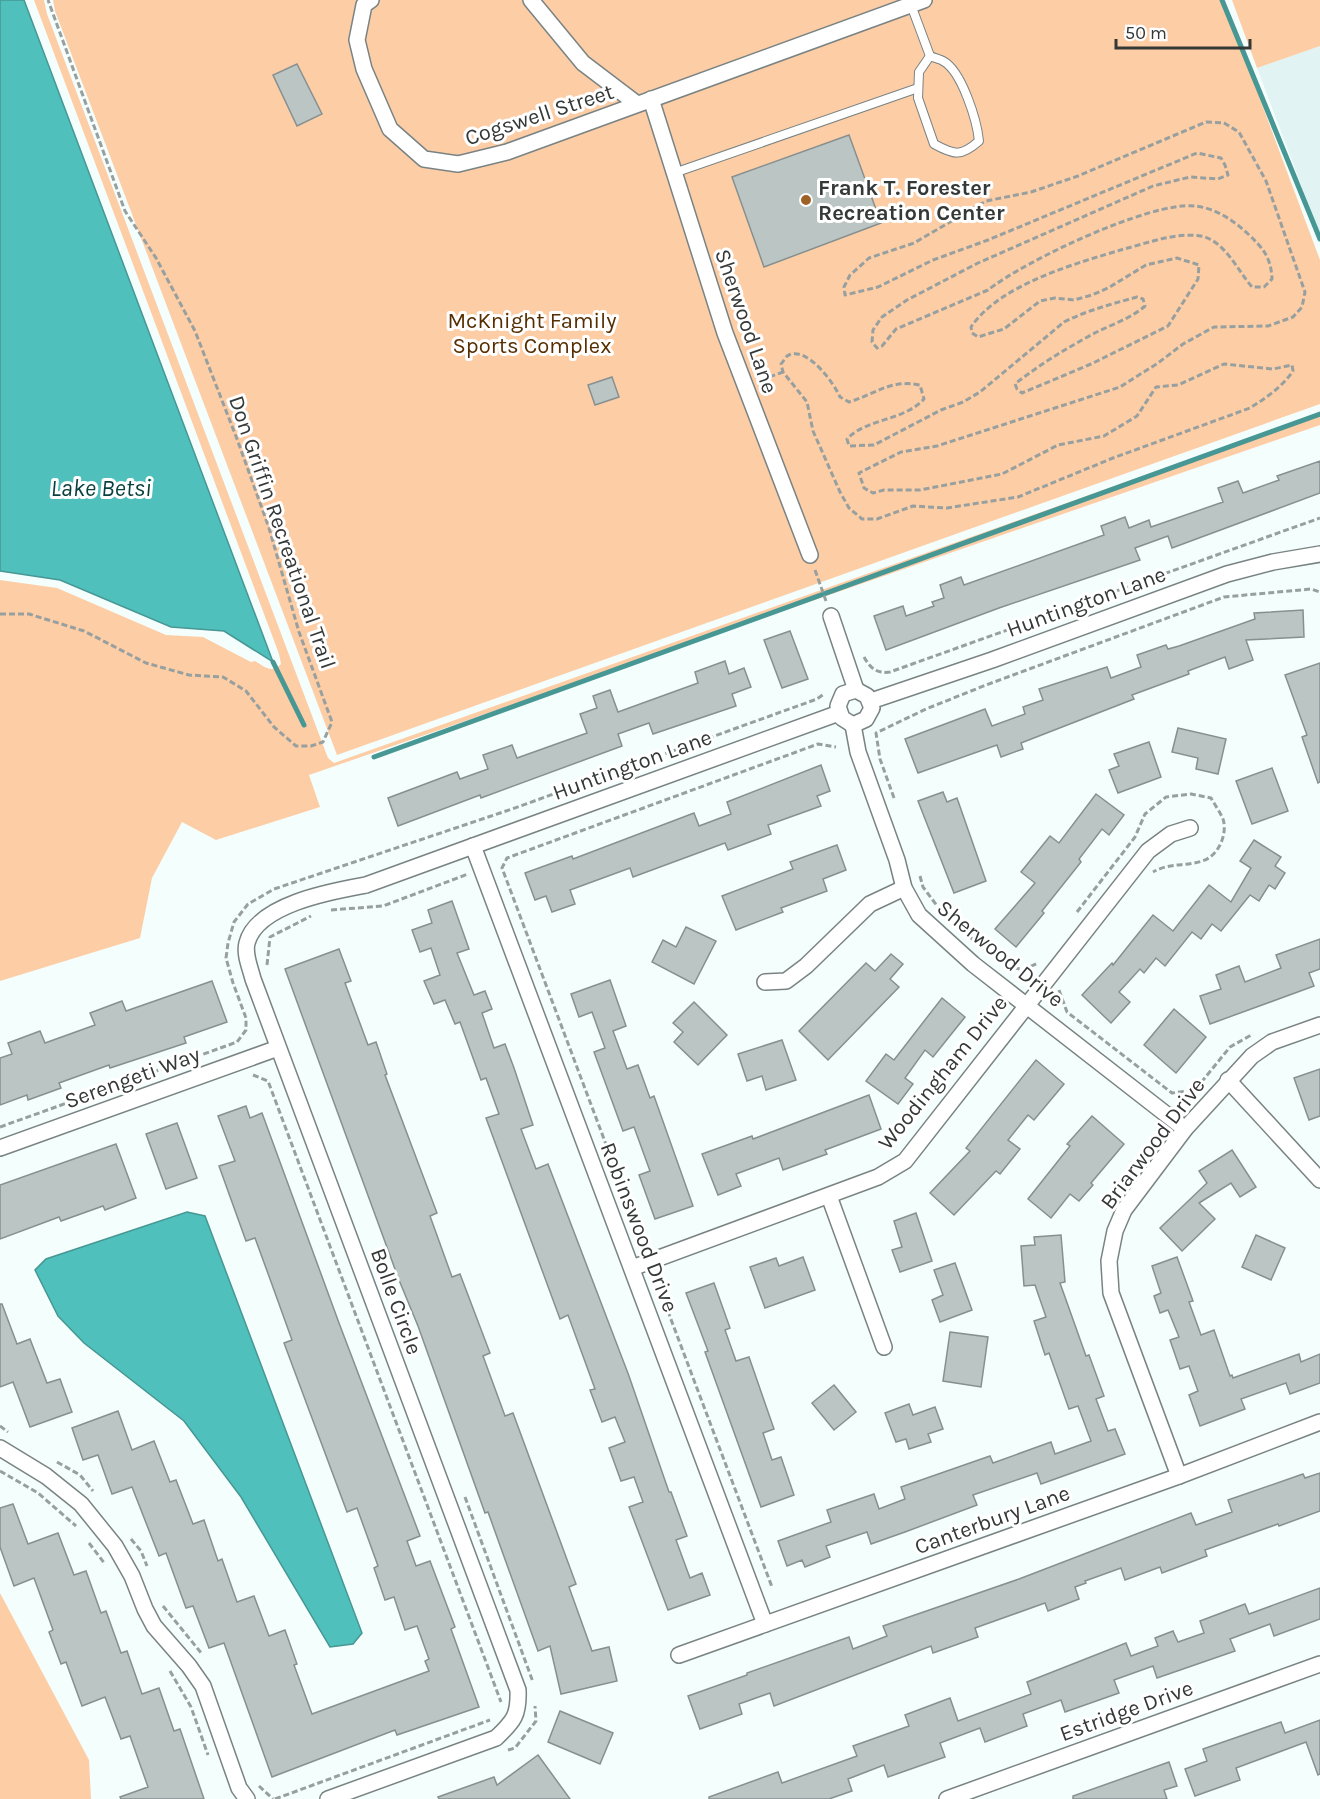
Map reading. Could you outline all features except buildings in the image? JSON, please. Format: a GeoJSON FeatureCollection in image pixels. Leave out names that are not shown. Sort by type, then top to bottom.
{"type":"FeatureCollection","features":[{"type":"Feature","properties":{"kind":"street","name":"Cogswell Street"},"geometry":{"type":"LineString","coordinates":[[371,0],[364,5],[357,40],[364,69],[390,129],[424,159],[458,164],[507,152],[917,2]]}},
{"type":"Feature","properties":{"kind":"street","name":"Cogswell Street"},"geometry":{"type":"LineString","coordinates":[[531,0],[583,63],[644,102]]}},
{"type":"Feature","properties":{"kind":"street","name":"Sherwood Lane"},"geometry":{"type":"LineString","coordinates":[[644,102],[674,173],[725,333],[810,555]]}},
{"type":"Feature","properties":{"kind":"street","name":"Huntington Lane"},"geometry":{"type":"LineString","coordinates":[[871,701],[992,660],[1227,574],[1273,562],[1320,554]]}},
{"type":"Feature","properties":{"kind":"street"},"geometry":{"type":"LineString","coordinates":[[829,610],[856,690]]}},
{"type":"Feature","properties":{"kind":"street"},"geometry":{"type":"LineString","coordinates":[[856,690],[871,701],[872,708],[866,719],[853,725],[842,718],[839,712],[839,700],[849,691],[856,690]]}},
{"type":"Feature","properties":{"kind":"street","name":"Huntington Lane"},"geometry":{"type":"LineString","coordinates":[[473,846],[839,712]]}},
{"type":"Feature","properties":{"kind":"street","name":"Sherwood Drive"},"geometry":{"type":"LineString","coordinates":[[853,725],[858,752],[897,860],[904,888],[918,915],[973,964],[1185,1129]]}},
{"type":"Feature","properties":{"kind":"street","name":"Woodingham Drive"},"geometry":{"type":"LineString","coordinates":[[632,1268],[878,1177],[904,1161],[1148,851],[1171,834],[1190,828]]}},
{"type":"Feature","properties":{"kind":"street","name":"Bolle Circle"},"geometry":{"type":"LineString","coordinates":[[328,1799],[496,1738],[511,1725],[519,1709],[518,1690],[253,978],[246,952],[247,942],[254,928],[267,915],[327,892],[366,885],[473,846]]}},
{"type":"Feature","properties":{"kind":"street","name":"Robinswood Drive"},"geometry":{"type":"LineString","coordinates":[[473,846],[765,1624]]}},
{"type":"Feature","properties":{"kind":"street"},"geometry":{"type":"LineString","coordinates":[[765,982],[786,981],[806,966],[870,904],[904,888]]}},
{"type":"Feature","properties":{"kind":"street","name":"Briarwood Drive"},"geometry":{"type":"LineString","coordinates":[[1179,1476],[1111,1293],[1109,1261],[1115,1231],[1124,1210],[1185,1129],[1228,1080],[1252,1056],[1272,1042],[1320,1025]]}},
{"type":"Feature","properties":{"kind":"street","name":"Serengeti Way"},"geometry":{"type":"LineString","coordinates":[[0,1148],[279,1048]]}},
{"type":"Feature","properties":{"kind":"street"},"geometry":{"type":"LineString","coordinates":[[1228,1080],[1320,1180]]}},
{"type":"Feature","properties":{"kind":"street"},"geometry":{"type":"LineString","coordinates":[[829,1196],[884,1347]]}},
{"type":"Feature","properties":{"kind":"street","name":"Canterbury Lane"},"geometry":{"type":"LineString","coordinates":[[679,1655],[1179,1476],[1320,1422]]}},
{"type":"Feature","properties":{"kind":"street"},"geometry":{"type":"LineString","coordinates":[[0,1448],[46,1476],[81,1504],[115,1546],[132,1576],[154,1626],[189,1666],[203,1686],[239,1788],[248,1799]]}},
{"type":"Feature","properties":{"kind":"street","name":"Estridge Drive"},"geometry":{"type":"LineString","coordinates":[[947,1799],[1320,1664]]}},
{"type":"Feature","properties":{"kind":"lane"},"geometry":{"type":"LineString","coordinates":[[917,2],[930,56],[919,72],[918,98],[934,144],[950,153],[966,152],[979,141],[977,126],[963,85],[945,61],[930,56]]}},
{"type":"Feature","properties":{"kind":"lane"},"geometry":{"type":"LineString","coordinates":[[674,173],[918,88]]}},
{"type":"Feature","properties":{"kind":"path","name":"Don Griffin Recreational Trail"},"geometry":{"type":"LineString","coordinates":[[0,614],[29,614],[84,631],[146,663],[189,675],[223,677],[246,691],[274,727],[296,746],[311,746],[323,742],[332,722],[299,632],[269,528],[199,342],[156,258],[125,211],[48,0]]}},
{"type":"Feature","properties":{"kind":"path"},"geometry":{"type":"LineString","coordinates":[[1206,122],[1224,123],[1239,132],[1266,182],[1305,292],[1302,307],[1293,317],[1268,326],[1214,327],[1183,344],[1120,387],[937,446],[901,452],[859,473],[864,488],[873,493],[884,490],[920,490],[1002,474],[1058,445],[1104,436],[1137,416],[1156,387],[1178,385],[1224,364],[1273,369],[1292,365],[1293,371],[1288,379],[1268,397],[1250,408],[1113,458],[1018,497],[946,508],[913,507],[877,519],[862,519],[849,508],[813,431],[807,402],[783,372],[781,364],[787,356],[798,354],[809,359],[836,386],[840,397],[849,402],[889,385],[910,383],[920,385],[924,399],[920,404],[895,417],[854,432],[847,439],[849,446],[874,445],[980,392],[1064,322],[1093,309],[1137,297],[1143,299],[1145,306],[1131,317],[1092,335],[1038,366],[1015,384],[1017,389],[1022,393],[1091,364],[1168,326],[1198,279],[1199,265],[1177,258],[1146,265],[1092,295],[1074,300],[1054,298],[1040,301],[1004,329],[978,338],[972,333],[971,327],[979,315],[1005,296],[1044,276],[1075,264],[1137,246],[1174,237],[1202,236],[1215,243],[1227,255],[1252,287],[1263,287],[1272,279],[1272,263],[1256,242],[1230,218],[1196,206],[1168,208],[1128,220],[1052,253],[1000,280],[988,290],[896,329],[882,346],[877,348],[872,342],[873,330],[882,317],[907,300],[978,263],[1153,186],[1190,177],[1218,180],[1228,175],[1226,165],[1221,158],[1197,153],[988,240],[933,260],[878,287],[846,296],[844,290],[850,275],[869,258],[914,243],[986,201],[1031,192],[1078,176],[1206,122]]}},
{"type":"Feature","properties":{"kind":"path"},"geometry":{"type":"LineString","coordinates":[[745,386],[783,372]]}},
{"type":"Feature","properties":{"kind":"path"},"geometry":{"type":"LineString","coordinates":[[818,579],[829,610]]}},
{"type":"Feature","properties":{"kind":"path"},"geometry":{"type":"LineString","coordinates":[[876,733],[926,708],[1224,597],[1311,589],[1320,591]]}},
{"type":"Feature","properties":{"kind":"path"},"geometry":{"type":"LineString","coordinates":[[772,1587],[502,868],[507,858],[818,744],[836,747]]}},
{"type":"Feature","properties":{"kind":"path"},"geometry":{"type":"LineString","coordinates":[[322,911],[383,906],[453,878]]}},
{"type":"Feature","properties":{"kind":"path"},"geometry":{"type":"LineString","coordinates":[[267,966],[270,937],[311,916]]}},
{"type":"Feature","properties":{"kind":"path"},"geometry":{"type":"LineString","coordinates":[[251,1074],[268,1081],[501,1701],[498,1710]]}},
{"type":"Feature","properties":{"kind":"path"},"geometry":{"type":"LineString","coordinates":[[0,1471],[38,1493],[77,1527]]}},
{"type":"Feature","properties":{"kind":"path"},"geometry":{"type":"LineString","coordinates":[[84,1536],[111,1572]]}},
{"type":"Feature","properties":{"kind":"path"},"geometry":{"type":"LineString","coordinates":[[166,1664],[191,1707],[209,1758]]}},
{"type":"Feature","properties":{"kind":"path"},"geometry":{"type":"LineString","coordinates":[[275,1799],[494,1718]]}},
{"type":"Feature","properties":{"kind":"shaded area"},"geometry":{"type":"Polygon","coordinates":[[[1320,46],[1320,235],[1257,68],[1320,46]]]}},
{"type":"Feature","properties":{"kind":"green space"},"geometry":{"type":"Polygon","coordinates":[[[34,0],[44,0],[47,14],[328,758],[334,763],[1320,413],[1320,425],[309,775],[320,807],[216,840],[182,822],[152,878],[140,938],[0,981],[0,580],[57,588],[166,635],[203,637],[251,662],[255,661],[271,669],[281,664],[34,0]]]}},
{"type":"Feature","properties":{"kind":"green space","name":"McKnight Family Sports Complex"},"geometry":{"type":"Polygon","coordinates":[[[53,0],[1223,0],[1320,260],[1320,404],[337,755],[55,11],[53,0]]]}},
{"type":"Feature","properties":{"kind":"green space"},"geometry":{"type":"Polygon","coordinates":[[[1232,0],[1320,0],[1320,46],[1257,68],[1232,0]]]}},
{"type":"Feature","properties":{"kind":"green space"},"geometry":{"type":"Polygon","coordinates":[[[0,1593],[89,1760],[91,1799],[0,1799],[0,1593]]]}},
{"type":"Feature","properties":{"kind":"water","name":"Lake Betsi"},"geometry":{"type":"Polygon","coordinates":[[[0,0],[24,0],[273,662],[224,631],[171,627],[60,580],[0,571],[0,0]]]}},
{"type":"Feature","properties":{"kind":"water"},"geometry":{"type":"Polygon","coordinates":[[[187,1212],[205,1216],[362,1633],[353,1644],[330,1647],[241,1497],[184,1421],[84,1343],[58,1316],[35,1270],[46,1259],[187,1212]]]}},
{"type":"Feature","properties":{"kind":"waterway"},"geometry":{"type":"LineString","coordinates":[[1222,0],[1320,239]]}},
{"type":"Feature","properties":{"kind":"waterway"},"geometry":{"type":"LineString","coordinates":[[374,757],[1320,414]]}},
{"type":"Feature","properties":{"kind":"waterway"},"geometry":{"type":"LineString","coordinates":[[273,662],[304,725]]}},
{"type":"Feature","properties":{"kind":"place","name":"Frank T. Forester Recreation Center"},"geometry":{"type":"Point","coordinates":[806,200]}}]}
